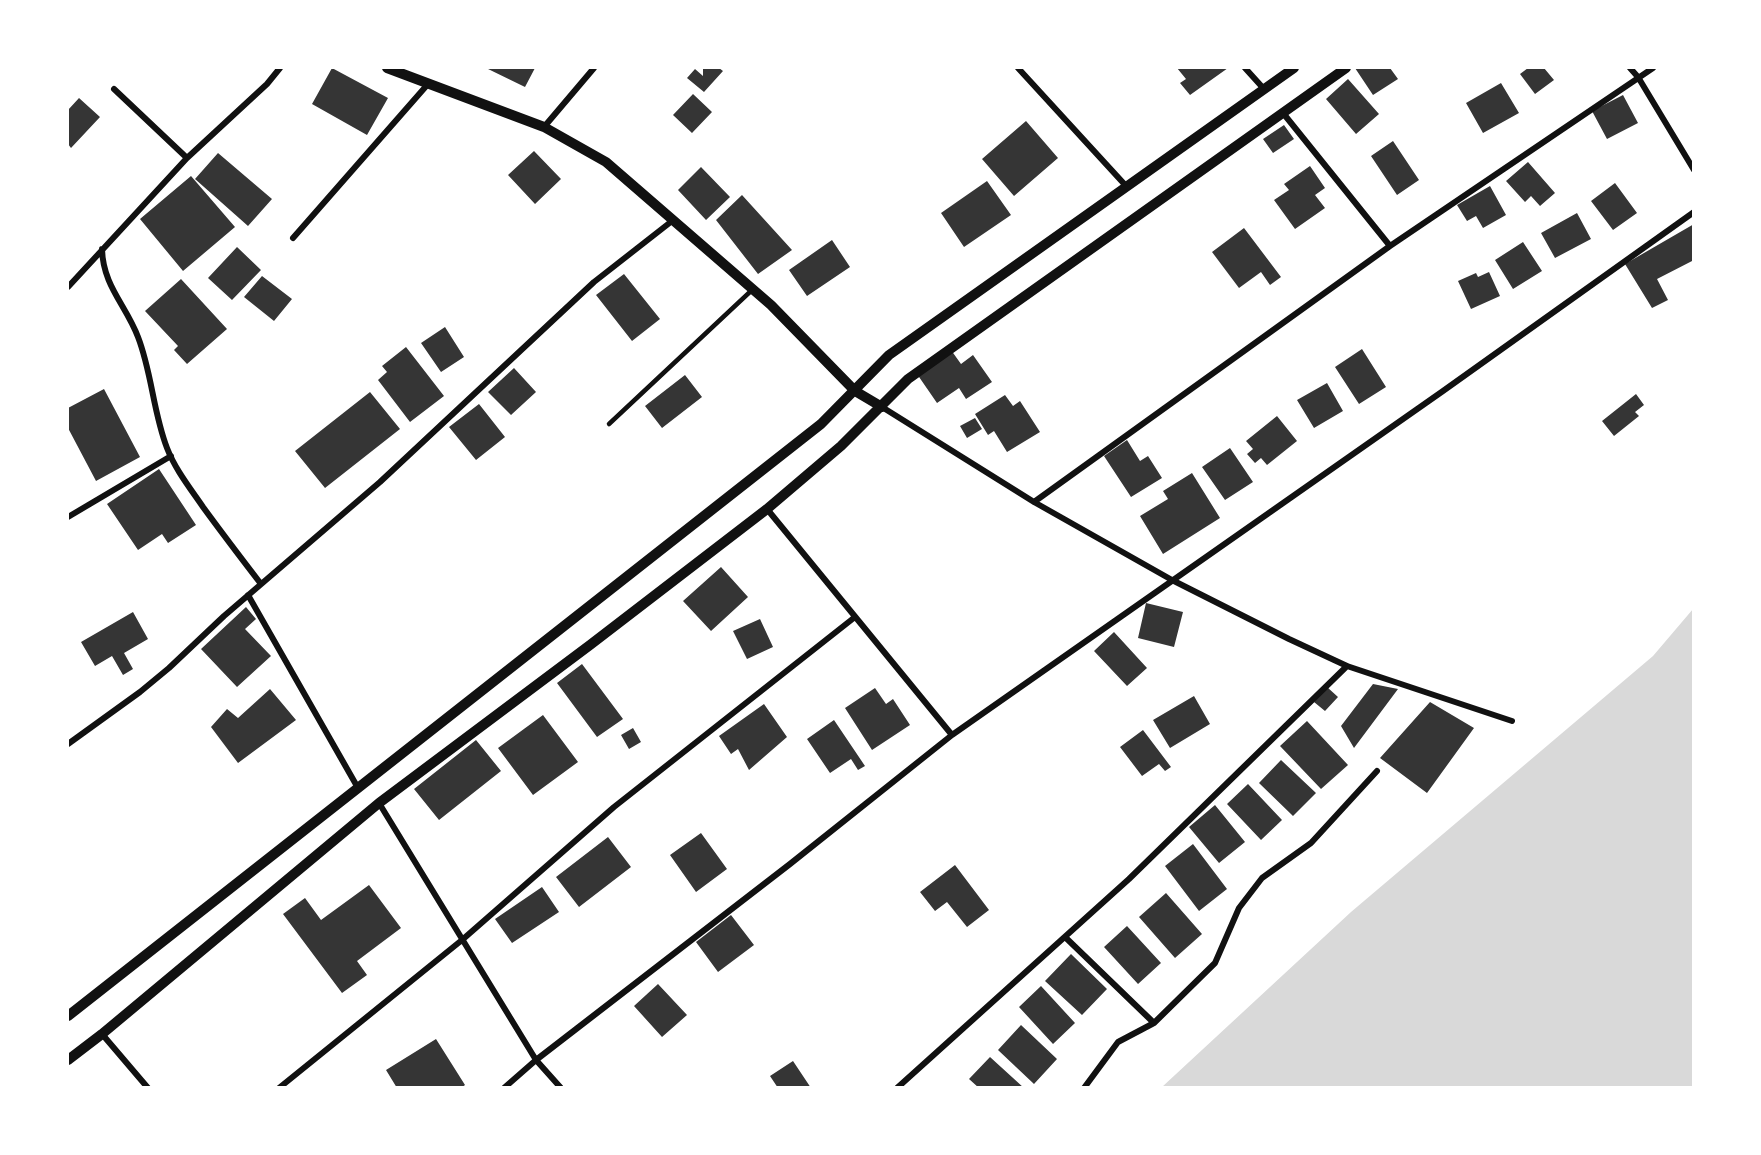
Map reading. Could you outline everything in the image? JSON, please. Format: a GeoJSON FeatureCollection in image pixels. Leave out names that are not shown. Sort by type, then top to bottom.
{"type":"FeatureCollection","features":[{"type":"Feature","properties":{"kind":"street"},"geometry":{"type":"LineString","coordinates":[[68,287],[188,158],[267,84],[280,68]]}},
{"type":"Feature","properties":{"kind":"street"},"geometry":{"type":"LineString","coordinates":[[387,68],[544,127],[606,162],[771,305],[855,391],[1034,502],[1172,580],[1347,666],[1512,721]]}},
{"type":"Feature","properties":{"kind":"street"},"geometry":{"type":"LineString","coordinates":[[544,127],[594,68]]}},
{"type":"Feature","properties":{"kind":"street"},"geometry":{"type":"LineString","coordinates":[[1018,68],[1127,187]]}},
{"type":"Feature","properties":{"kind":"street"},"geometry":{"type":"LineString","coordinates":[[1245,68],[1265,90]]}},
{"type":"Feature","properties":{"kind":"street"},"geometry":{"type":"LineString","coordinates":[[68,1016],[821,424],[889,356],[1294,68]]}},
{"type":"Feature","properties":{"kind":"street"},"geometry":{"type":"LineString","coordinates":[[68,1060],[379,802],[590,645],[767,509],[841,446],[909,379],[1346,68]]}},
{"type":"Feature","properties":{"kind":"street"},"geometry":{"type":"LineString","coordinates":[[1630,68],[1638,77],[1694,170]]}},
{"type":"Feature","properties":{"kind":"street"},"geometry":{"type":"LineString","coordinates":[[1034,502],[1390,246],[1653,68]]}},
{"type":"Feature","properties":{"kind":"street"},"geometry":{"type":"LineString","coordinates":[[293,238],[428,84]]}},
{"type":"Feature","properties":{"kind":"street"},"geometry":{"type":"LineString","coordinates":[[114,89],[188,158]]}},
{"type":"Feature","properties":{"kind":"street"},"geometry":{"type":"LineString","coordinates":[[1283,113],[1390,246]]}},
{"type":"Feature","properties":{"kind":"street"},"geometry":{"type":"LineString","coordinates":[[504,1088],[536,1060],[790,864],[952,735],[1694,212]]}},
{"type":"Feature","properties":{"kind":"street"},"geometry":{"type":"LineString","coordinates":[[68,744],[140,692],[248,595],[380,482],[594,282],[672,221]]}},
{"type":"Feature","properties":{"kind":"street"},"geometry":{"type":"LineString","coordinates":[[102,249],[102,266],[108,281],[138,337],[160,429],[171,456],[191,489],[261,584]]}},
{"type":"Feature","properties":{"kind":"street"},"geometry":{"type":"LineString","coordinates":[[68,517],[171,456]]}},
{"type":"Feature","properties":{"kind":"street"},"geometry":{"type":"LineString","coordinates":[[767,509],[952,735]]}},
{"type":"Feature","properties":{"kind":"street"},"geometry":{"type":"LineString","coordinates":[[248,595],[358,788]]}},
{"type":"Feature","properties":{"kind":"street"},"geometry":{"type":"LineString","coordinates":[[279,1088],[462,940],[614,807],[855,617]]}},
{"type":"Feature","properties":{"kind":"street"},"geometry":{"type":"LineString","coordinates":[[897,1088],[1129,879],[1347,666]]}},
{"type":"Feature","properties":{"kind":"street"},"geometry":{"type":"LineString","coordinates":[[1084,1088],[1118,1042],[1154,1023],[1215,963],[1239,908],[1262,878],[1311,843],[1377,771]]}},
{"type":"Feature","properties":{"kind":"street"},"geometry":{"type":"LineString","coordinates":[[379,802],[536,1060],[561,1088]]}},
{"type":"Feature","properties":{"kind":"street"},"geometry":{"type":"LineString","coordinates":[[1065,937],[1154,1023]]}},
{"type":"Feature","properties":{"kind":"street"},"geometry":{"type":"LineString","coordinates":[[102,1034],[148,1088]]}},
{"type":"Feature","properties":{"kind":"lane"},"geometry":{"type":"LineString","coordinates":[[609,424],[753,289]]}},
{"type":"Feature","properties":{"kind":"shaded area"},"geometry":{"type":"Polygon","coordinates":[[[1693,609],[1693,1087],[1162,1087],[1351,912],[1653,656],[1693,609]]]}},
{"type":"Feature","properties":{"kind":"building"},"geometry":{"type":"Polygon","coordinates":[[[332,68],[388,98],[367,135],[312,104],[332,68]]]}},
{"type":"Feature","properties":{"kind":"building"},"geometry":{"type":"Polygon","coordinates":[[[486,68],[535,68],[525,87],[486,68]]]}},
{"type":"Feature","properties":{"kind":"building"},"geometry":{"type":"Polygon","coordinates":[[[703,68],[719,68],[723,71],[704,92],[687,78],[695,69],[703,76],[703,68]]]}},
{"type":"Feature","properties":{"kind":"building"},"geometry":{"type":"Polygon","coordinates":[[[1177,68],[1228,68],[1190,95],[1180,83],[1186,79],[1177,68]]]}},
{"type":"Feature","properties":{"kind":"building"},"geometry":{"type":"Polygon","coordinates":[[[1355,68],[1390,68],[1398,79],[1373,95],[1355,68]]]}},
{"type":"Feature","properties":{"kind":"building"},"geometry":{"type":"Polygon","coordinates":[[[1528,68],[1544,68],[1554,80],[1535,94],[1520,74],[1528,68]]]}},
{"type":"Feature","properties":{"kind":"building"},"geometry":{"type":"Polygon","coordinates":[[[1348,79],[1379,114],[1356,134],[1326,99],[1348,79]]]}},
{"type":"Feature","properties":{"kind":"building"},"geometry":{"type":"Polygon","coordinates":[[[1501,83],[1519,113],[1483,133],[1466,103],[1501,83]]]}},
{"type":"Feature","properties":{"kind":"building"},"geometry":{"type":"Polygon","coordinates":[[[693,94],[712,112],[692,133],[673,115],[693,94]]]}},
{"type":"Feature","properties":{"kind":"building"},"geometry":{"type":"Polygon","coordinates":[[[1623,95],[1638,123],[1607,139],[1592,111],[1623,95]]]}},
{"type":"Feature","properties":{"kind":"building"},"geometry":{"type":"Polygon","coordinates":[[[79,98],[100,117],[71,148],[68,144],[68,110],[79,98]]]}},
{"type":"Feature","properties":{"kind":"building"},"geometry":{"type":"Polygon","coordinates":[[[1026,121],[1058,158],[1014,196],[982,159],[1026,121]]]}},
{"type":"Feature","properties":{"kind":"building"},"geometry":{"type":"Polygon","coordinates":[[[1284,125],[1294,139],[1273,153],[1263,139],[1284,125]]]}},
{"type":"Feature","properties":{"kind":"building"},"geometry":{"type":"Polygon","coordinates":[[[1393,141],[1419,180],[1397,195],[1371,156],[1393,141]]]}},
{"type":"Feature","properties":{"kind":"building"},"geometry":{"type":"Polygon","coordinates":[[[534,151],[561,179],[535,204],[508,175],[534,151]]]}},
{"type":"Feature","properties":{"kind":"building"},"geometry":{"type":"Polygon","coordinates":[[[218,153],[272,199],[248,226],[195,179],[218,153]]]}},
{"type":"Feature","properties":{"kind":"building"},"geometry":{"type":"Polygon","coordinates":[[[1528,162],[1555,193],[1540,206],[1531,196],[1525,202],[1506,181],[1528,162]]]}},
{"type":"Feature","properties":{"kind":"building"},"geometry":{"type":"Polygon","coordinates":[[[1310,166],[1325,188],[1315,195],[1325,208],[1295,229],[1274,200],[1289,190],[1284,184],[1310,166]]]}},
{"type":"Feature","properties":{"kind":"building"},"geometry":{"type":"Polygon","coordinates":[[[701,167],[730,197],[706,220],[678,190],[701,167]]]}},
{"type":"Feature","properties":{"kind":"building"},"geometry":{"type":"Polygon","coordinates":[[[191,176],[235,227],[183,271],[140,219],[191,176]]]}},
{"type":"Feature","properties":{"kind":"building"},"geometry":{"type":"Polygon","coordinates":[[[987,181],[1011,215],[964,247],[941,213],[987,181]]]}},
{"type":"Feature","properties":{"kind":"building"},"geometry":{"type":"Polygon","coordinates":[[[1615,183],[1637,213],[1613,230],[1591,201],[1615,183]]]}},
{"type":"Feature","properties":{"kind":"building"},"geometry":{"type":"Polygon","coordinates":[[[1490,186],[1506,215],[1483,228],[1476,216],[1467,221],[1457,205],[1490,186]]]}},
{"type":"Feature","properties":{"kind":"building"},"geometry":{"type":"Polygon","coordinates":[[[742,195],[792,250],[758,274],[716,220],[742,195]]]}},
{"type":"Feature","properties":{"kind":"building"},"geometry":{"type":"Polygon","coordinates":[[[1577,213],[1591,239],[1555,258],[1541,233],[1577,213]]]}},
{"type":"Feature","properties":{"kind":"building"},"geometry":{"type":"Polygon","coordinates":[[[1694,224],[1694,260],[1657,279],[1668,300],[1652,308],[1625,264],[1694,224]]]}},
{"type":"Feature","properties":{"kind":"building"},"geometry":{"type":"Polygon","coordinates":[[[1244,228],[1281,277],[1270,285],[1261,272],[1239,288],[1212,252],[1244,228]]]}},
{"type":"Feature","properties":{"kind":"building"},"geometry":{"type":"Polygon","coordinates":[[[832,240],[850,267],[807,296],[789,270],[832,240]]]}},
{"type":"Feature","properties":{"kind":"building"},"geometry":{"type":"Polygon","coordinates":[[[1523,242],[1542,271],[1513,289],[1495,260],[1523,242]]]}},
{"type":"Feature","properties":{"kind":"building"},"geometry":{"type":"Polygon","coordinates":[[[237,247],[261,270],[232,300],[208,278],[237,247]]]}},
{"type":"Feature","properties":{"kind":"building"},"geometry":{"type":"Polygon","coordinates":[[[1489,272],[1500,296],[1471,309],[1458,281],[1476,273],[1478,277],[1489,272]]]}},
{"type":"Feature","properties":{"kind":"building"},"geometry":{"type":"Polygon","coordinates":[[[624,274],[660,319],[632,341],[596,295],[624,274]]]}},
{"type":"Feature","properties":{"kind":"building"},"geometry":{"type":"Polygon","coordinates":[[[262,276],[292,299],[274,321],[244,297],[262,276]]]}},
{"type":"Feature","properties":{"kind":"building"},"geometry":{"type":"Polygon","coordinates":[[[181,279],[227,329],[187,364],[174,350],[178,346],[145,311],[181,279]]]}},
{"type":"Feature","properties":{"kind":"building"},"geometry":{"type":"Polygon","coordinates":[[[445,327],[464,357],[441,372],[421,343],[445,327]]]}},
{"type":"Feature","properties":{"kind":"building"},"geometry":{"type":"Polygon","coordinates":[[[406,347],[444,396],[410,422],[378,380],[387,372],[382,366],[406,347]]]}},
{"type":"Feature","properties":{"kind":"building"},"geometry":{"type":"Polygon","coordinates":[[[1362,349],[1386,387],[1359,404],[1335,367],[1362,349]]]}},
{"type":"Feature","properties":{"kind":"building"},"geometry":{"type":"Polygon","coordinates":[[[951,350],[961,364],[973,355],[992,382],[966,399],[959,388],[937,403],[917,374],[951,350]]]}},
{"type":"Feature","properties":{"kind":"building"},"geometry":{"type":"Polygon","coordinates":[[[514,368],[536,392],[511,415],[488,392],[514,368]]]}},
{"type":"Feature","properties":{"kind":"building"},"geometry":{"type":"Polygon","coordinates":[[[685,375],[702,397],[662,428],[645,406],[685,375]]]}},
{"type":"Feature","properties":{"kind":"building"},"geometry":{"type":"Polygon","coordinates":[[[1327,383],[1343,411],[1314,428],[1297,400],[1327,383]]]}},
{"type":"Feature","properties":{"kind":"building"},"geometry":{"type":"Polygon","coordinates":[[[104,389],[140,457],[96,481],[68,428],[68,408],[104,389]]]}},
{"type":"Feature","properties":{"kind":"building"},"geometry":{"type":"Polygon","coordinates":[[[370,392],[400,429],[325,488],[295,451],[370,392]]]}},
{"type":"Feature","properties":{"kind":"building"},"geometry":{"type":"Polygon","coordinates":[[[1636,394],[1644,405],[1635,412],[1639,416],[1614,436],[1602,421],[1636,394]]]}},
{"type":"Feature","properties":{"kind":"building"},"geometry":{"type":"Polygon","coordinates":[[[1005,395],[1013,406],[1020,401],[1040,432],[1007,452],[994,431],[988,435],[975,414],[1005,395]]]}},
{"type":"Feature","properties":{"kind":"building"},"geometry":{"type":"Polygon","coordinates":[[[479,404],[505,437],[476,460],[449,427],[479,404]]]}},
{"type":"Feature","properties":{"kind":"building"},"geometry":{"type":"Polygon","coordinates":[[[1277,416],[1297,441],[1267,465],[1261,458],[1255,463],[1247,454],[1253,449],[1246,441],[1277,416]]]}},
{"type":"Feature","properties":{"kind":"building"},"geometry":{"type":"Polygon","coordinates":[[[975,418],[982,429],[967,438],[960,426],[975,418]]]}},
{"type":"Feature","properties":{"kind":"building"},"geometry":{"type":"Polygon","coordinates":[[[1127,440],[1140,461],[1148,456],[1162,478],[1131,497],[1104,456],[1127,440]]]}},
{"type":"Feature","properties":{"kind":"building"},"geometry":{"type":"Polygon","coordinates":[[[1230,448],[1253,482],[1225,500],[1202,467],[1230,448]]]}},
{"type":"Feature","properties":{"kind":"building"},"geometry":{"type":"Polygon","coordinates":[[[159,469],[196,525],[168,543],[162,534],[138,550],[107,504],[159,469]]]}},
{"type":"Feature","properties":{"kind":"building"},"geometry":{"type":"Polygon","coordinates":[[[1192,473],[1220,518],[1163,554],[1140,516],[1168,499],[1163,491],[1192,473]]]}},
{"type":"Feature","properties":{"kind":"building"},"geometry":{"type":"Polygon","coordinates":[[[721,567],[748,597],[711,631],[683,601],[721,567]]]}},
{"type":"Feature","properties":{"kind":"building"},"geometry":{"type":"Polygon","coordinates":[[[1146,603],[1183,612],[1174,647],[1138,638],[1146,603]]]}},
{"type":"Feature","properties":{"kind":"building"},"geometry":{"type":"Polygon","coordinates":[[[246,607],[256,619],[245,629],[271,656],[237,687],[201,649],[246,607]]]}},
{"type":"Feature","properties":{"kind":"building"},"geometry":{"type":"Polygon","coordinates":[[[133,612],[148,639],[124,653],[133,669],[123,675],[112,656],[95,666],[81,642],[133,612]]]}},
{"type":"Feature","properties":{"kind":"building"},"geometry":{"type":"Polygon","coordinates":[[[760,619],[773,647],[747,659],[733,631],[760,619]]]}},
{"type":"Feature","properties":{"kind":"building"},"geometry":{"type":"Polygon","coordinates":[[[1114,632],[1147,668],[1127,686],[1094,651],[1114,632]]]}},
{"type":"Feature","properties":{"kind":"building"},"geometry":{"type":"Polygon","coordinates":[[[582,664],[623,719],[597,737],[557,683],[582,664]]]}},
{"type":"Feature","properties":{"kind":"building"},"geometry":{"type":"Polygon","coordinates":[[[1373,684],[1398,689],[1354,748],[1341,726],[1373,684]]]}},
{"type":"Feature","properties":{"kind":"building"},"geometry":{"type":"Polygon","coordinates":[[[1327,687],[1338,697],[1325,711],[1314,702],[1327,687]]]}},
{"type":"Feature","properties":{"kind":"building"},"geometry":{"type":"Polygon","coordinates":[[[875,688],[886,704],[893,699],[910,725],[872,750],[845,708],[875,688]]]}},
{"type":"Feature","properties":{"kind":"building"},"geometry":{"type":"Polygon","coordinates":[[[270,689],[296,720],[238,763],[211,727],[227,709],[238,718],[270,689]]]}},
{"type":"Feature","properties":{"kind":"building"},"geometry":{"type":"Polygon","coordinates":[[[1194,696],[1210,724],[1170,748],[1153,720],[1194,696]]]}},
{"type":"Feature","properties":{"kind":"building"},"geometry":{"type":"Polygon","coordinates":[[[1430,702],[1474,728],[1427,793],[1380,758],[1430,702]]]}},
{"type":"Feature","properties":{"kind":"building"},"geometry":{"type":"Polygon","coordinates":[[[764,704],[787,737],[749,770],[738,749],[731,754],[719,736],[764,704]]]}},
{"type":"Feature","properties":{"kind":"building"},"geometry":{"type":"Polygon","coordinates":[[[543,715],[578,762],[533,795],[498,748],[543,715]]]}},
{"type":"Feature","properties":{"kind":"building"},"geometry":{"type":"Polygon","coordinates":[[[834,720],[865,766],[858,770],[851,759],[830,773],[807,739],[834,720]]]}},
{"type":"Feature","properties":{"kind":"building"},"geometry":{"type":"Polygon","coordinates":[[[1307,721],[1348,765],[1321,789],[1280,746],[1307,721]]]}},
{"type":"Feature","properties":{"kind":"building"},"geometry":{"type":"Polygon","coordinates":[[[633,728],[641,742],[629,749],[621,735],[633,728]]]}},
{"type":"Feature","properties":{"kind":"building"},"geometry":{"type":"Polygon","coordinates":[[[1143,730],[1171,767],[1165,771],[1159,764],[1142,776],[1120,747],[1143,730]]]}},
{"type":"Feature","properties":{"kind":"building"},"geometry":{"type":"Polygon","coordinates":[[[476,740],[501,771],[439,820],[414,789],[476,740]]]}},
{"type":"Feature","properties":{"kind":"building"},"geometry":{"type":"Polygon","coordinates":[[[1281,760],[1316,793],[1293,816],[1259,783],[1281,760]]]}},
{"type":"Feature","properties":{"kind":"building"},"geometry":{"type":"Polygon","coordinates":[[[1248,784],[1282,820],[1261,840],[1227,804],[1248,784]]]}},
{"type":"Feature","properties":{"kind":"building"},"geometry":{"type":"Polygon","coordinates":[[[1215,805],[1245,842],[1219,863],[1189,827],[1215,805]]]}},
{"type":"Feature","properties":{"kind":"building"},"geometry":{"type":"Polygon","coordinates":[[[701,833],[727,869],[696,892],[670,855],[701,833]]]}},
{"type":"Feature","properties":{"kind":"building"},"geometry":{"type":"Polygon","coordinates":[[[608,837],[631,867],[579,907],[556,877],[608,837]]]}},
{"type":"Feature","properties":{"kind":"building"},"geometry":{"type":"Polygon","coordinates":[[[1193,844],[1227,889],[1199,911],[1165,866],[1193,844]]]}},
{"type":"Feature","properties":{"kind":"building"},"geometry":{"type":"Polygon","coordinates":[[[955,865],[989,910],[967,927],[947,902],[935,911],[920,892],[955,865]]]}},
{"type":"Feature","properties":{"kind":"building"},"geometry":{"type":"Polygon","coordinates":[[[369,885],[401,928],[357,961],[367,975],[342,993],[283,914],[305,898],[321,920],[369,885]]]}},
{"type":"Feature","properties":{"kind":"building"},"geometry":{"type":"Polygon","coordinates":[[[542,887],[559,912],[512,943],[495,919],[542,887]]]}},
{"type":"Feature","properties":{"kind":"building"},"geometry":{"type":"Polygon","coordinates":[[[1166,893],[1202,934],[1175,958],[1139,917],[1166,893]]]}},
{"type":"Feature","properties":{"kind":"building"},"geometry":{"type":"Polygon","coordinates":[[[731,915],[754,945],[718,972],[696,942],[731,915]]]}},
{"type":"Feature","properties":{"kind":"building"},"geometry":{"type":"Polygon","coordinates":[[[1127,926],[1161,963],[1138,984],[1104,947],[1127,926]]]}},
{"type":"Feature","properties":{"kind":"building"},"geometry":{"type":"Polygon","coordinates":[[[1071,954],[1107,989],[1082,1015],[1045,981],[1071,954]]]}},
{"type":"Feature","properties":{"kind":"building"},"geometry":{"type":"Polygon","coordinates":[[[658,984],[687,1015],[662,1037],[634,1006],[658,984]]]}},
{"type":"Feature","properties":{"kind":"building"},"geometry":{"type":"Polygon","coordinates":[[[1041,986],[1075,1023],[1053,1044],[1019,1007],[1041,986]]]}},
{"type":"Feature","properties":{"kind":"building"},"geometry":{"type":"Polygon","coordinates":[[[1021,1025],[1057,1059],[1034,1084],[998,1050],[1021,1025]]]}},
{"type":"Feature","properties":{"kind":"building"},"geometry":{"type":"Polygon","coordinates":[[[436,1039],[465,1085],[461,1088],[397,1088],[386,1070],[436,1039]]]}},
{"type":"Feature","properties":{"kind":"building"},"geometry":{"type":"Polygon","coordinates":[[[990,1057],[1024,1088],[979,1088],[969,1079],[990,1057]]]}},
{"type":"Feature","properties":{"kind":"building"},"geometry":{"type":"Polygon","coordinates":[[[793,1061],[811,1088],[778,1088],[770,1076],[793,1061]]]}}]}
